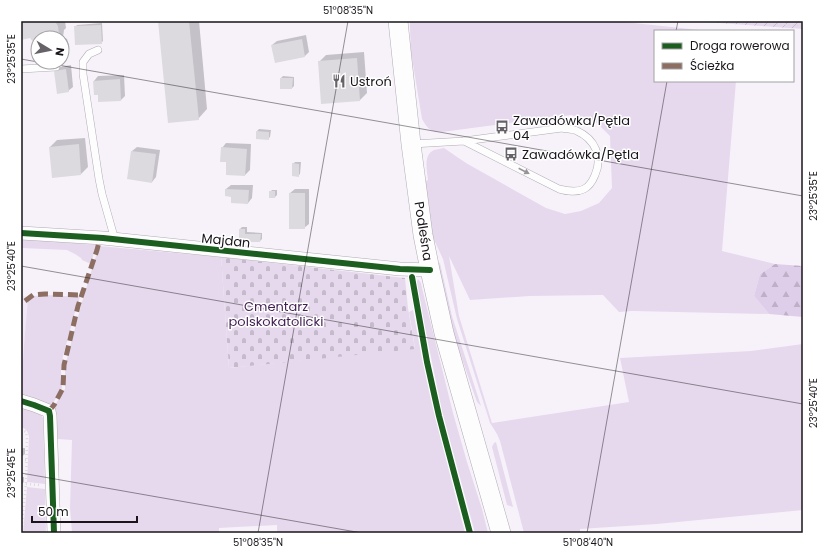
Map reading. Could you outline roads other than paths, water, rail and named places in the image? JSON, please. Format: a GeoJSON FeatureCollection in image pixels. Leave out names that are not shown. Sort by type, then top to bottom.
{"type":"FeatureCollection","features":[{"type":"Feature","properties":{"kind":"main road","name":"Podleśna"},"geometry":{"type":"LineString","coordinates":[[398,21],[411,144],[423,235],[430,270],[444,333],[501,533]]}},
{"type":"Feature","properties":{"kind":"street","name":"Majdan"},"geometry":{"type":"LineString","coordinates":[[21,233],[116,240],[400,269],[430,270]]}},
{"type":"Feature","properties":{"kind":"street"},"geometry":{"type":"LineString","coordinates":[[21,400],[49,411],[51,423],[54,533]]}},
{"type":"Feature","properties":{"kind":"lane"},"geometry":{"type":"LineString","coordinates":[[98,50],[89,54],[83,62],[84,74],[100,186],[116,240]]}},
{"type":"Feature","properties":{"kind":"lane"},"geometry":{"type":"LineString","coordinates":[[411,144],[464,141],[562,128],[577,131],[589,139],[596,147],[598,158],[596,172],[592,182],[584,189],[572,192],[560,189],[464,141]]}},
{"type":"Feature","properties":{"kind":"place","name":"Ustroń"},"geometry":{"type":"Point","coordinates":[339,81]}},
{"type":"Feature","properties":{"kind":"place","name":"Zawadówka/Pętla 04"},"geometry":{"type":"Point","coordinates":[502,127]}},
{"type":"Feature","properties":{"kind":"place","name":"Zawadówka/Pętla"},"geometry":{"type":"Point","coordinates":[511,154]}},
{"type":"Feature","properties":{"kind":"park label","name":"Cmentarz polskokatolicki"},"geometry":{"type":"Point","coordinates":[276,314]}}]}
